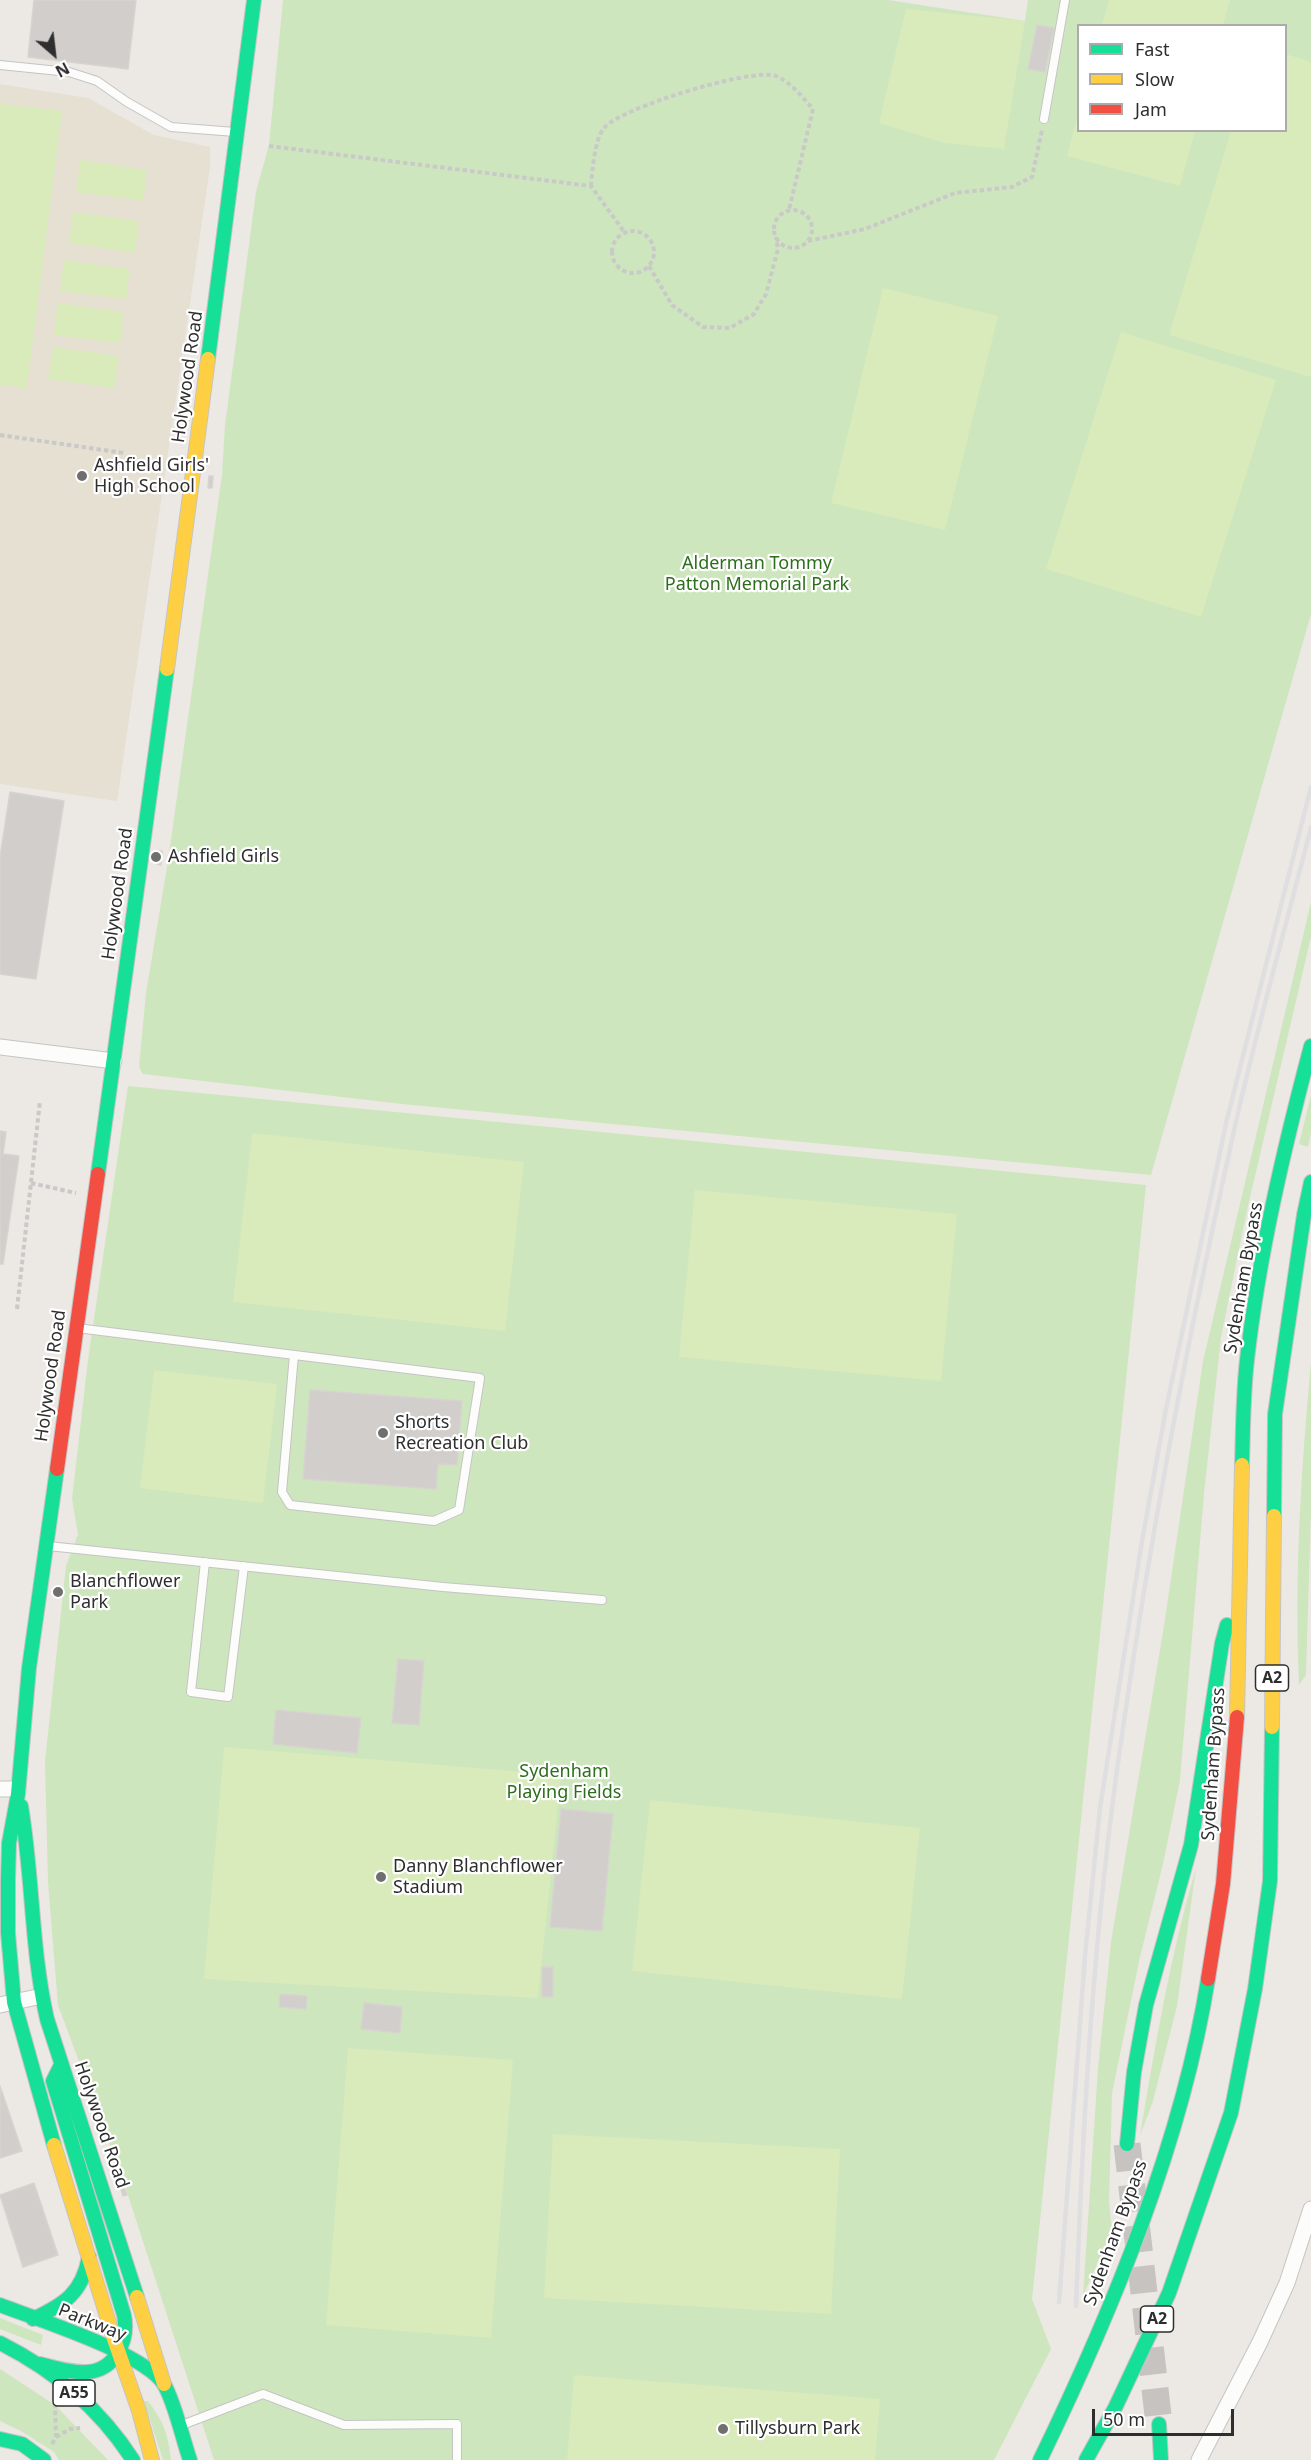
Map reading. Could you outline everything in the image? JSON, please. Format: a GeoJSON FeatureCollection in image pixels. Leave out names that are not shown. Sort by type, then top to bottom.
{"type":"FeatureCollection","features":[{"type":"Feature","properties":{"kind":"main road","name":"Holywood Road"},"geometry":{"type":"LineString","coordinates":[[152,2460],[139,2410],[118,2352],[39,2097],[7,2003],[9,1843],[18,1791],[29,1668],[114,1061],[254,0]]}},
{"type":"Feature","properties":{"kind":"main road","name":"Sydenham Bypass"},"geometry":{"type":"LineString","coordinates":[[1040,2460],[1086,2365],[1154,2188],[1187,2079],[1206,1992],[1223,1884],[1236,1734],[1241,1477],[1248,1360],[1265,1248],[1293,1113],[1311,1047]]}},
{"type":"Feature","properties":{"kind":"main road","name":"A2"},"geometry":{"type":"LineString","coordinates":[[1086,2460],[1115,2408],[1169,2293],[1231,2113],[1255,1989],[1270,1881],[1275,1414],[1304,1215],[1311,1182]]}},
{"type":"Feature","properties":{"kind":"main road"},"geometry":{"type":"LineString","coordinates":[[1127,2144],[1134,2072],[1146,2005],[1191,1845],[1222,1643],[1239,1592]]}},
{"type":"Feature","properties":{"kind":"main road","name":"Holywood Road"},"geometry":{"type":"LineString","coordinates":[[18,1791],[28,1841],[32,1912],[42,1996],[61,2065],[127,2259],[164,2384],[190,2460]]}},
{"type":"Feature","properties":{"kind":"main road"},"geometry":{"type":"LineString","coordinates":[[40,2364],[91,2372],[106,2367],[118,2352],[126,2334],[124,2315],[53,2081],[61,2065]]}},
{"type":"Feature","properties":{"kind":"main road"},"geometry":{"type":"LineString","coordinates":[[33,2319],[58,2307],[71,2297],[85,2278],[89,2257]]}},
{"type":"Feature","properties":{"kind":"main road","name":"Parkway"},"geometry":{"type":"LineString","coordinates":[[0,2305],[118,2352],[144,2365],[164,2384]]}},
{"type":"Feature","properties":{"kind":"main road","name":"A55"},"geometry":{"type":"LineString","coordinates":[[0,2343],[40,2364],[69,2388],[134,2460]]}},
{"type":"Feature","properties":{"kind":"main road"},"geometry":{"type":"LineString","coordinates":[[1159,2424],[1161,2460]]}},
{"type":"Feature","properties":{"kind":"main road"},"geometry":{"type":"LineString","coordinates":[[0,2439],[22,2444],[44,2460]]}},
{"type":"Feature","properties":{"kind":"street"},"geometry":{"type":"LineString","coordinates":[[0,1047],[114,1061]]}},
{"type":"Feature","properties":{"kind":"street"},"geometry":{"type":"LineString","coordinates":[[0,1789],[18,1791]]}},
{"type":"Feature","properties":{"kind":"street"},"geometry":{"type":"LineString","coordinates":[[7,2003],[42,1996]]}},
{"type":"Feature","properties":{"kind":"street"},"geometry":{"type":"LineString","coordinates":[[1199,2460],[1260,2342],[1287,2283],[1311,2209]]}},
{"type":"Feature","properties":{"kind":"lane"},"geometry":{"type":"LineString","coordinates":[[1044,119],[1065,0]]}},
{"type":"Feature","properties":{"kind":"lane"},"geometry":{"type":"LineString","coordinates":[[0,65],[69,72],[97,81],[127,102],[171,127],[237,132]]}},
{"type":"Feature","properties":{"kind":"lane"},"geometry":{"type":"LineString","coordinates":[[76,1328],[480,1378],[459,1510],[434,1521],[290,1505],[282,1492],[294,1355]]}},
{"type":"Feature","properties":{"kind":"lane"},"geometry":{"type":"LineString","coordinates":[[47,1546],[452,1588],[602,1600]]}},
{"type":"Feature","properties":{"kind":"lane"},"geometry":{"type":"LineString","coordinates":[[205,1562],[191,1692],[228,1697],[243,1566]]}},
{"type":"Feature","properties":{"kind":"lane"},"geometry":{"type":"LineString","coordinates":[[180,2426],[263,2394],[344,2425],[458,2424],[457,2460]]}},
{"type":"Feature","properties":{"kind":"path"},"geometry":{"type":"LineString","coordinates":[[625,232],[591,186],[593,161],[603,128],[634,109],[740,77],[774,75],[795,88],[813,110],[789,210],[776,220],[778,249],[766,294],[754,314],[730,328],[703,327],[672,305],[650,266]]}},
{"type":"Feature","properties":{"kind":"path"},"geometry":{"type":"LineString","coordinates":[[776,237],[785,246],[791,248],[808,241],[865,229],[955,193],[1012,187],[1032,177],[1044,119]]}},
{"type":"Feature","properties":{"kind":"path"},"geometry":{"type":"LineString","coordinates":[[268,146],[591,186]]}},
{"type":"Feature","properties":{"kind":"path"},"geometry":{"type":"LineString","coordinates":[[789,210],[801,211],[810,219],[813,230],[808,241]]}},
{"type":"Feature","properties":{"kind":"path"},"geometry":{"type":"LineString","coordinates":[[639,231],[651,239],[655,253],[650,266],[631,273],[618,267],[612,255],[612,248],[619,236],[625,232],[639,231]]}},
{"type":"Feature","properties":{"kind":"path"},"geometry":{"type":"LineString","coordinates":[[0,435],[124,453]]}},
{"type":"Feature","properties":{"kind":"path"},"geometry":{"type":"LineString","coordinates":[[17,1310],[40,1101]]}},
{"type":"Feature","properties":{"kind":"path"},"geometry":{"type":"LineString","coordinates":[[31,1183],[77,1193]]}},
{"type":"Feature","properties":{"kind":"path"},"geometry":{"type":"LineString","coordinates":[[44,2460],[56,2437],[55,2398]]}},
{"type":"Feature","properties":{"kind":"path"},"geometry":{"type":"LineString","coordinates":[[56,2437],[70,2429],[86,2428]]}},
{"type":"Feature","properties":{"kind":"shaded area","name":"Ashfield Girls' High School"},"geometry":{"type":"Polygon","coordinates":[[[0,84],[88,98],[154,135],[210,147],[210,167],[117,801],[0,784],[0,84]]]}},
{"type":"Feature","properties":{"kind":"green space","name":"Alderman Tommy Patton Memorial Park"},"geometry":{"type":"Polygon","coordinates":[[[283,0],[888,0],[1025,21],[1028,0],[1311,0],[1311,614],[1151,1175],[402,1104],[143,1074],[139,1067],[146,993],[168,861],[222,475],[225,425],[256,192],[269,145],[283,0]]]}},
{"type":"Feature","properties":{"kind":"green space"},"geometry":{"type":"Polygon","coordinates":[[[1109,0],[1230,0],[1223,24],[1102,24],[1109,0]]]}},
{"type":"Feature","properties":{"kind":"green space"},"geometry":{"type":"Polygon","coordinates":[[[906,9],[1025,21],[1004,149],[945,143],[879,123],[906,9]]]}},
{"type":"Feature","properties":{"kind":"green space"},"geometry":{"type":"Polygon","coordinates":[[[1287,54],[1311,62],[1311,377],[1169,335],[1231,132],[1287,132],[1287,54]]]}},
{"type":"Feature","properties":{"kind":"green space"},"geometry":{"type":"Polygon","coordinates":[[[0,104],[62,111],[27,388],[0,385],[0,104]]]}},
{"type":"Feature","properties":{"kind":"green space"},"geometry":{"type":"Polygon","coordinates":[[[1077,117],[1077,132],[1195,132],[1180,186],[1067,156],[1077,117]]]}},
{"type":"Feature","properties":{"kind":"green space"},"geometry":{"type":"Polygon","coordinates":[[[80,160],[147,170],[143,201],[76,192],[80,160]]]}},
{"type":"Feature","properties":{"kind":"green space"},"geometry":{"type":"Polygon","coordinates":[[[73,212],[139,221],[135,253],[69,243],[73,212]]]}},
{"type":"Feature","properties":{"kind":"green space"},"geometry":{"type":"Polygon","coordinates":[[[64,260],[130,269],[126,299],[60,291],[64,260]]]}},
{"type":"Feature","properties":{"kind":"green space"},"geometry":{"type":"Polygon","coordinates":[[[883,288],[998,316],[945,530],[831,503],[883,288]]]}},
{"type":"Feature","properties":{"kind":"green space"},"geometry":{"type":"Polygon","coordinates":[[[58,303],[124,312],[120,343],[54,335],[58,303]]]}},
{"type":"Feature","properties":{"kind":"green space"},"geometry":{"type":"Polygon","coordinates":[[[1121,332],[1276,380],[1201,617],[1046,569],[1121,332]]]}},
{"type":"Feature","properties":{"kind":"green space"},"geometry":{"type":"Polygon","coordinates":[[[53,347],[119,356],[114,388],[48,379],[53,347]]]}},
{"type":"Feature","properties":{"kind":"green space"},"geometry":{"type":"Polygon","coordinates":[[[1311,902],[1311,937],[1248,1206],[1221,1337],[1204,1494],[1180,1780],[1112,2093],[1109,2202],[1112,2231],[1083,2296],[1098,2068],[1111,1942],[1164,1626],[1203,1361],[1311,902]]]}},
{"type":"Feature","properties":{"kind":"green space","name":"Sydenham Playing Fields"},"geometry":{"type":"Polygon","coordinates":[[[128,1086],[1146,1185],[1032,2299],[1051,2349],[994,2460],[214,2460],[125,2186],[58,2005],[48,1882],[45,1761],[66,1566],[78,1534],[72,1499],[88,1360],[128,1086]]]}},
{"type":"Feature","properties":{"kind":"green space"},"geometry":{"type":"Polygon","coordinates":[[[1311,1095],[1311,1132],[1308,1147],[1299,1144],[1311,1095]]]}},
{"type":"Feature","properties":{"kind":"green space"},"geometry":{"type":"Polygon","coordinates":[[[252,1133],[524,1162],[505,1331],[233,1302],[252,1133]]]}},
{"type":"Feature","properties":{"kind":"green space"},"geometry":{"type":"Polygon","coordinates":[[[695,1190],[957,1214],[941,1381],[679,1357],[695,1190]]]}},
{"type":"Feature","properties":{"kind":"green space"},"geometry":{"type":"Polygon","coordinates":[[[1311,1362],[1311,1511],[1306,1675],[1299,1685],[1297,1604],[1299,1524],[1311,1362]]]}},
{"type":"Feature","properties":{"kind":"green space"},"geometry":{"type":"Polygon","coordinates":[[[154,1370],[277,1384],[263,1503],[140,1488],[154,1370]]]}},
{"type":"Feature","properties":{"kind":"green space","name":"Danny Blanchflower Stadium"},"geometry":{"type":"Polygon","coordinates":[[[224,1747],[561,1775],[538,1998],[204,1979],[224,1747]]]}},
{"type":"Feature","properties":{"kind":"green space"},"geometry":{"type":"Polygon","coordinates":[[[650,1800],[920,1828],[902,1999],[632,1971],[650,1800]]]}},
{"type":"Feature","properties":{"kind":"green space"},"geometry":{"type":"Polygon","coordinates":[[[1196,1868],[1177,2006],[1153,2101],[1140,2136],[1171,1968],[1196,1868]]]}},
{"type":"Feature","properties":{"kind":"green space"},"geometry":{"type":"Polygon","coordinates":[[[348,2048],[513,2060],[491,2338],[326,2325],[348,2048]]]}},
{"type":"Feature","properties":{"kind":"green space"},"geometry":{"type":"Polygon","coordinates":[[[553,2134],[840,2149],[831,2314],[544,2298],[553,2134]]]}},
{"type":"Feature","properties":{"kind":"green space"},"geometry":{"type":"Polygon","coordinates":[[[0,2318],[43,2335],[41,2345],[0,2329],[0,2318]]]}},
{"type":"Feature","properties":{"kind":"green space"},"geometry":{"type":"Polygon","coordinates":[[[0,2369],[55,2405],[108,2460],[59,2460],[54,2452],[0,2421],[0,2369]]]}},
{"type":"Feature","properties":{"kind":"green space","name":"Tillysburn Park"},"geometry":{"type":"Polygon","coordinates":[[[574,2375],[880,2399],[875,2460],[567,2460],[574,2375]]]}},
{"type":"Feature","properties":{"kind":"green space"},"geometry":{"type":"Polygon","coordinates":[[[144,2401],[148,2401],[162,2422],[167,2435],[171,2460],[163,2460],[144,2401]]]}},
{"type":"Feature","properties":{"kind":"building"},"geometry":{"type":"Polygon","coordinates":[[[34,0],[136,0],[128,69],[28,57],[34,0]]]}},
{"type":"Feature","properties":{"kind":"building"},"geometry":{"type":"Polygon","coordinates":[[[1037,25],[1054,28],[1045,72],[1028,69],[1037,25]]]}},
{"type":"Feature","properties":{"kind":"building"},"geometry":{"type":"Polygon","coordinates":[[[209,476],[213,476],[212,488],[208,488],[209,476]]]}},
{"type":"Feature","properties":{"kind":"building"},"geometry":{"type":"Polygon","coordinates":[[[10,792],[64,801],[36,979],[0,974],[0,857],[10,792]]]}},
{"type":"Feature","properties":{"kind":"building"},"geometry":{"type":"Polygon","coordinates":[[[159,851],[162,851],[161,865],[157,864],[159,851]]]}},
{"type":"Feature","properties":{"kind":"building"},"geometry":{"type":"Polygon","coordinates":[[[0,1131],[6,1132],[3,1154],[19,1156],[3,1264],[0,1264],[0,1131]]]}},
{"type":"Feature","properties":{"kind":"building","name":"Shorts Recreation Club"},"geometry":{"type":"Polygon","coordinates":[[[310,1390],[462,1401],[457,1465],[438,1464],[436,1489],[303,1479],[310,1390]]]}},
{"type":"Feature","properties":{"kind":"building"},"geometry":{"type":"Polygon","coordinates":[[[398,1659],[424,1661],[419,1725],[392,1723],[398,1659]]]}},
{"type":"Feature","properties":{"kind":"building"},"geometry":{"type":"Polygon","coordinates":[[[276,1710],[361,1718],[357,1753],[273,1744],[276,1710]]]}},
{"type":"Feature","properties":{"kind":"building"},"geometry":{"type":"Polygon","coordinates":[[[561,1809],[613,1814],[602,1931],[550,1927],[561,1809]]]}},
{"type":"Feature","properties":{"kind":"building"},"geometry":{"type":"Polygon","coordinates":[[[542,1967],[553,1967],[553,1997],[542,1997],[542,1967]]]}},
{"type":"Feature","properties":{"kind":"building"},"geometry":{"type":"Polygon","coordinates":[[[280,1994],[307,1996],[306,2009],[279,2007],[280,1994]]]}},
{"type":"Feature","properties":{"kind":"building"},"geometry":{"type":"Polygon","coordinates":[[[364,2003],[402,2007],[400,2033],[361,2029],[364,2003]]]}},
{"type":"Feature","properties":{"kind":"building"},"geometry":{"type":"Polygon","coordinates":[[[0,2086],[22,2151],[0,2158],[0,2086]]]}},
{"type":"Feature","properties":{"kind":"building"},"geometry":{"type":"Polygon","coordinates":[[[34,2183],[58,2255],[23,2267],[0,2195],[34,2183]]]}},
{"type":"Feature","properties":{"kind":"building"},"geometry":{"type":"Polygon","coordinates":[[[123,2184],[127,2195],[123,2196],[120,2186],[123,2184]]]}},
{"type":"Feature","properties":{"kind":"tunnel"},"geometry":{"type":"LineString","coordinates":[[1127,2144],[1159,2424]]}},
{"type":"Feature","properties":{"kind":"railway"},"geometry":{"type":"LineString","coordinates":[[1059,2302],[1085,1956],[1100,1808],[1142,1541],[1166,1409],[1227,1119],[1311,787]]}},
{"type":"Feature","properties":{"kind":"railway"},"geometry":{"type":"LineString","coordinates":[[1076,2306],[1086,2091],[1097,1948],[1112,1806],[1133,1661],[1170,1440],[1214,1222],[1249,1068],[1311,827]]}},
{"type":"Feature","properties":{"kind":"traffic: fast"},"geometry":{"type":"LineString","coordinates":[[208,359],[254,0]]}},
{"type":"Feature","properties":{"kind":"traffic: fast"},"geometry":{"type":"LineString","coordinates":[[98,1174],[167,669]]}},
{"type":"Feature","properties":{"kind":"traffic: fast"},"geometry":{"type":"LineString","coordinates":[[1242,1465],[1246,1373],[1258,1281],[1282,1162],[1311,1046]]}},
{"type":"Feature","properties":{"kind":"traffic: fast"},"geometry":{"type":"LineString","coordinates":[[1274,1516],[1275,1414],[1304,1215],[1311,1182]]}},
{"type":"Feature","properties":{"kind":"traffic: fast"},"geometry":{"type":"LineString","coordinates":[[54,2145],[14,2002],[8,1933],[8,1880],[9,1843],[18,1794],[29,1668],[57,1469]]}},
{"type":"Feature","properties":{"kind":"traffic: fast"},"geometry":{"type":"LineString","coordinates":[[1127,2144],[1134,2072],[1146,2005],[1191,1845],[1222,1643],[1227,1625]]}},
{"type":"Feature","properties":{"kind":"traffic: fast"},"geometry":{"type":"LineString","coordinates":[[1086,2460],[1115,2408],[1169,2293],[1231,2113],[1255,1989],[1270,1881],[1272,1727]]}},
{"type":"Feature","properties":{"kind":"traffic: fast"},"geometry":{"type":"LineString","coordinates":[[21,1806],[38,1966],[47,2019],[137,2297]]}},
{"type":"Feature","properties":{"kind":"traffic: fast"},"geometry":{"type":"LineString","coordinates":[[1040,2460],[1093,2345],[1141,2225],[1181,2102],[1208,1979]]}},
{"type":"Feature","properties":{"kind":"traffic: fast"},"geometry":{"type":"LineString","coordinates":[[40,2364],[75,2372],[87,2372],[106,2366],[118,2352],[125,2325],[124,2315],[53,2081],[61,2065]]}},
{"type":"Feature","properties":{"kind":"traffic: fast"},"geometry":{"type":"LineString","coordinates":[[33,2319],[70,2296],[82,2280],[89,2257]]}},
{"type":"Feature","properties":{"kind":"traffic: fast"},"geometry":{"type":"LineString","coordinates":[[0,2305],[64,2328],[115,2350],[155,2374],[169,2394],[190,2460]]}},
{"type":"Feature","properties":{"kind":"traffic: fast"},"geometry":{"type":"LineString","coordinates":[[0,2343],[39,2366],[74,2392],[106,2424],[133,2460]]}},
{"type":"Feature","properties":{"kind":"traffic: fast"},"geometry":{"type":"LineString","coordinates":[[1159,2424],[1161,2460]]}},
{"type":"Feature","properties":{"kind":"traffic: fast"},"geometry":{"type":"LineString","coordinates":[[0,2439],[22,2444],[44,2460]]}},
{"type":"Feature","properties":{"kind":"traffic: slow"},"geometry":{"type":"LineString","coordinates":[[167,669],[208,359]]}},
{"type":"Feature","properties":{"kind":"traffic: slow"},"geometry":{"type":"LineString","coordinates":[[1237,1717],[1242,1465]]}},
{"type":"Feature","properties":{"kind":"traffic: slow"},"geometry":{"type":"LineString","coordinates":[[1272,1727],[1274,1516]]}},
{"type":"Feature","properties":{"kind":"traffic: slow"},"geometry":{"type":"LineString","coordinates":[[54,2145],[113,2336],[139,2411],[152,2460]]}},
{"type":"Feature","properties":{"kind":"traffic: slow"},"geometry":{"type":"LineString","coordinates":[[137,2297],[164,2384]]}},
{"type":"Feature","properties":{"kind":"traffic: jam"},"geometry":{"type":"LineString","coordinates":[[57,1469],[98,1174]]}},
{"type":"Feature","properties":{"kind":"traffic: jam"},"geometry":{"type":"LineString","coordinates":[[1208,1979],[1223,1884],[1237,1717]]}},
{"type":"Feature","properties":{"kind":"place","name":"Ashfield Girls' High School"},"geometry":{"type":"Point","coordinates":[82,476]}},
{"type":"Feature","properties":{"kind":"place","name":"Ashfield Girls"},"geometry":{"type":"Point","coordinates":[156,857]}},
{"type":"Feature","properties":{"kind":"place","name":"Shorts Recreation Club"},"geometry":{"type":"Point","coordinates":[383,1433]}},
{"type":"Feature","properties":{"kind":"place","name":"Blanchflower Park"},"geometry":{"type":"Point","coordinates":[58,1592]}},
{"type":"Feature","properties":{"kind":"place","name":"Danny Blanchflower Stadium"},"geometry":{"type":"Point","coordinates":[381,1877]}},
{"type":"Feature","properties":{"kind":"place","name":"Tillysburn Park"},"geometry":{"type":"Point","coordinates":[723,2429]}}]}
